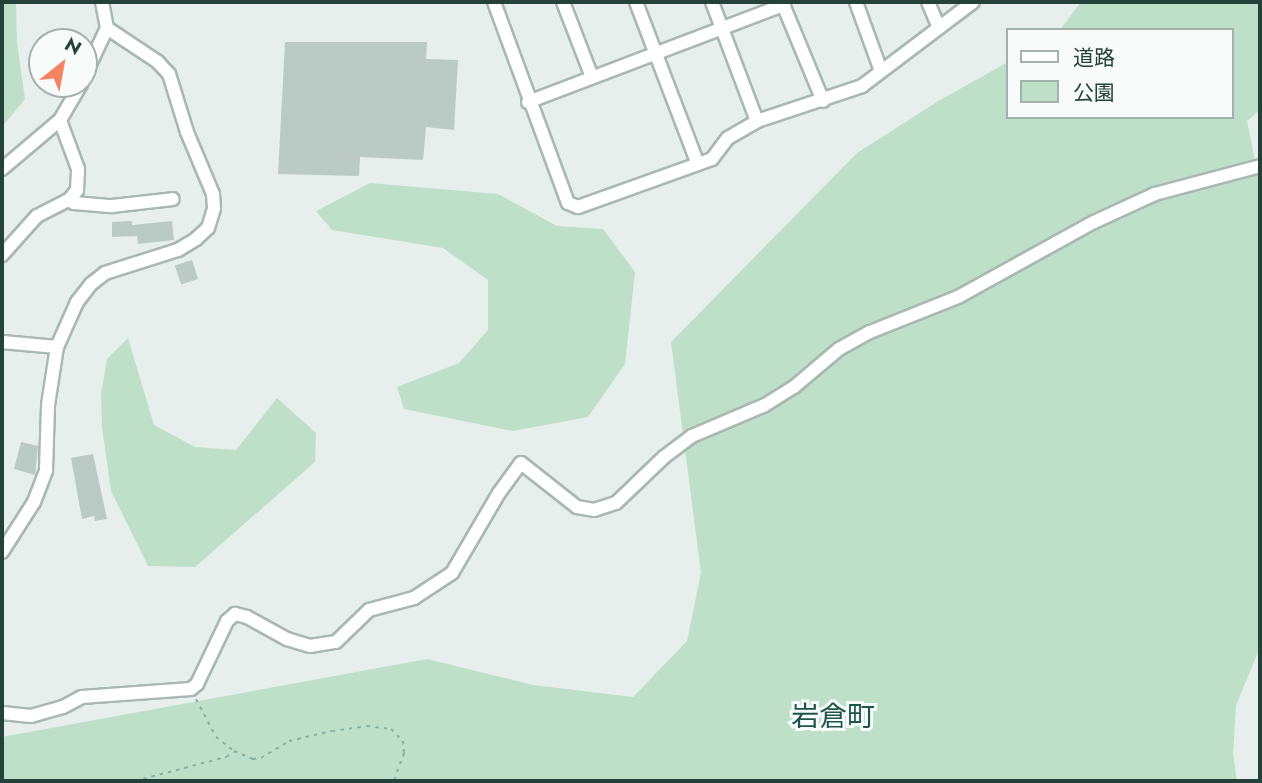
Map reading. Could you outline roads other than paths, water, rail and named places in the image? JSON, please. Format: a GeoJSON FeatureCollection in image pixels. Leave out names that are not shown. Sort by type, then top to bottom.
{"type":"FeatureCollection","features":[{"type":"Feature","properties":{"kind":"street"},"geometry":{"type":"LineString","coordinates":[[98,47],[107,28],[102,2]]}},
{"type":"Feature","properties":{"kind":"street"},"geometry":{"type":"LineString","coordinates":[[494,2],[528,102],[568,203],[578,207],[697,162],[712,159],[728,138],[757,121],[862,86],[973,2]]}},
{"type":"Feature","properties":{"kind":"street"},"geometry":{"type":"LineString","coordinates":[[562,2],[592,77]]}},
{"type":"Feature","properties":{"kind":"street"},"geometry":{"type":"LineString","coordinates":[[636,2],[697,162]]}},
{"type":"Feature","properties":{"kind":"street"},"geometry":{"type":"LineString","coordinates":[[712,2],[757,121]]}},
{"type":"Feature","properties":{"kind":"street"},"geometry":{"type":"LineString","coordinates":[[856,2],[881,71]]}},
{"type":"Feature","properties":{"kind":"street"},"geometry":{"type":"LineString","coordinates":[[928,2],[938,26]]}},
{"type":"Feature","properties":{"kind":"street"},"geometry":{"type":"LineString","coordinates":[[528,102],[783,3],[822,101]]}},
{"type":"Feature","properties":{"kind":"street"},"geometry":{"type":"LineString","coordinates":[[2,552],[34,502],[46,470],[48,405],[57,347],[66,320],[91,284],[105,273],[178,250],[208,228],[215,208],[213,194],[187,132],[169,74],[158,62],[107,28]]}},
{"type":"Feature","properties":{"kind":"street"},"geometry":{"type":"LineString","coordinates":[[2,169],[60,120],[72,98]]}},
{"type":"Feature","properties":{"kind":"street"},"geometry":{"type":"LineString","coordinates":[[2,255],[37,216],[69,200],[77,190],[80,180],[60,120]]}},
{"type":"Feature","properties":{"kind":"street"},"geometry":{"type":"LineString","coordinates":[[2,713],[31,716],[63,707],[82,698],[191,689],[197,684],[226,621],[235,614],[247,617],[287,639],[324,646],[336,642],[369,610],[414,598],[452,573],[499,493],[521,463],[577,507],[594,510],[615,503],[664,457],[692,436],[765,405],[794,387],[839,349],[870,332],[958,297],[1094,222],[1155,194],[1260,166]]}},
{"type":"Feature","properties":{"kind":"street"},"geometry":{"type":"LineString","coordinates":[[69,200],[74,204],[112,206],[173,199]]}},
{"type":"Feature","properties":{"kind":"street"},"geometry":{"type":"LineString","coordinates":[[2,342],[57,347]]}},
{"type":"Feature","properties":{"kind":"district","name":"岩倉町"},"geometry":{"type":"Point","coordinates":[833,717]}}]}
